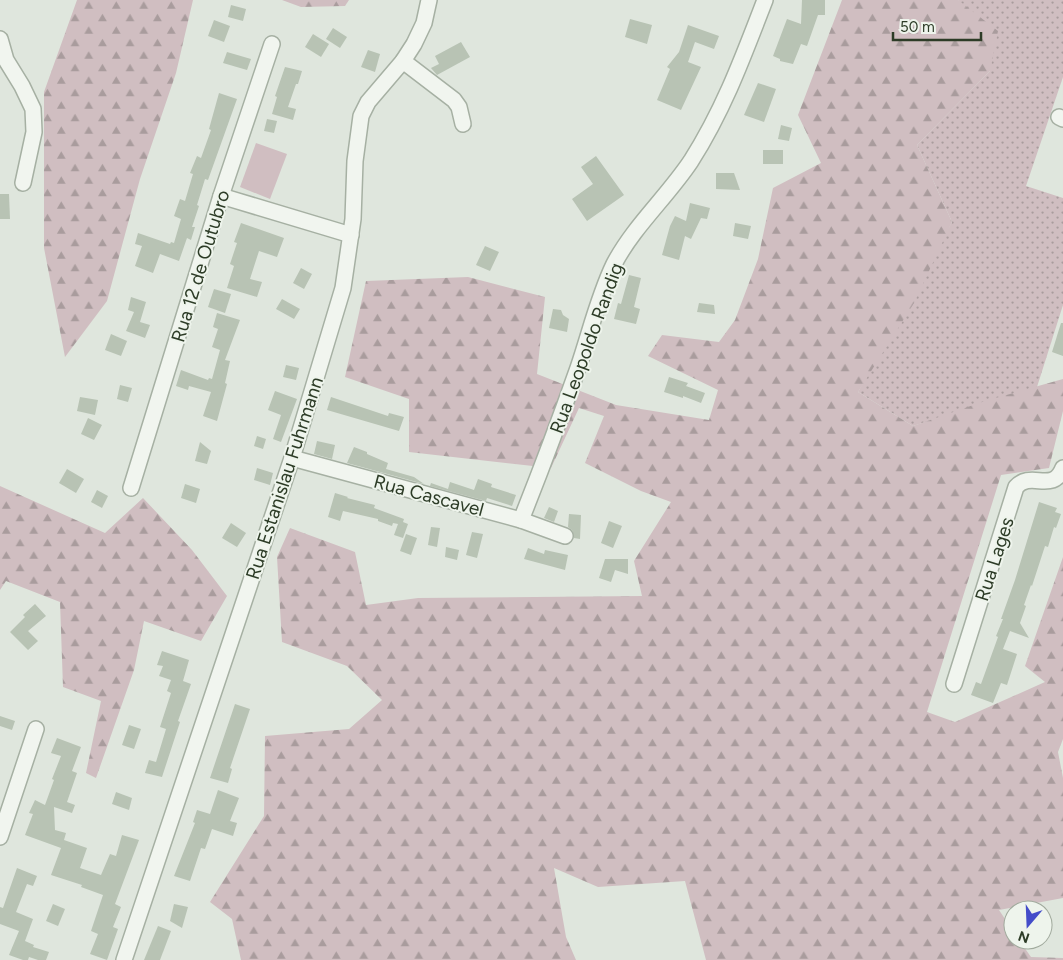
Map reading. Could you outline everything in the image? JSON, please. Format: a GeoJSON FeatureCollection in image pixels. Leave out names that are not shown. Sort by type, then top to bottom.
{"type":"FeatureCollection","features":[{"type":"Feature","properties":{"kind":"street","name":"Rua Estanislau Fuhrmann"},"geometry":{"type":"LineString","coordinates":[[124,960],[292,458],[342,288],[351,235],[355,162],[361,116],[368,102],[403,61],[414,44],[424,23],[429,0]]}},
{"type":"Feature","properties":{"kind":"street","name":"Rua Leopoldo Randig"},"geometry":{"type":"LineString","coordinates":[[521,520],[578,368],[605,285],[615,263],[628,241],[678,179],[709,132],[734,83],[765,0]]}},
{"type":"Feature","properties":{"kind":"street"},"geometry":{"type":"LineString","coordinates":[[0,39],[6,60],[33,109],[34,132],[23,183]]}},
{"type":"Feature","properties":{"kind":"street","name":"Rua 12 de Outubro"},"geometry":{"type":"LineString","coordinates":[[131,488],[221,196],[272,44]]}},
{"type":"Feature","properties":{"kind":"street"},"geometry":{"type":"LineString","coordinates":[[403,61],[454,100],[459,107],[463,124]]}},
{"type":"Feature","properties":{"kind":"street"},"geometry":{"type":"LineString","coordinates":[[221,196],[351,235]]}},
{"type":"Feature","properties":{"kind":"street","name":"Rua Cascavel"},"geometry":{"type":"LineString","coordinates":[[292,458],[521,520],[565,536]]}},
{"type":"Feature","properties":{"kind":"street","name":"Rua Lages"},"geometry":{"type":"LineString","coordinates":[[954,684],[1016,487],[1021,482],[1027,480],[1052,481],[1057,478],[1063,468]]}},
{"type":"Feature","properties":{"kind":"street"},"geometry":{"type":"LineString","coordinates":[[0,837],[36,730]]}},
{"type":"Feature","properties":{"kind":"green space"},"geometry":{"type":"Polygon","coordinates":[[[77,0],[193,0],[176,73],[140,179],[107,301],[65,357],[44,248],[44,92],[77,0]]]}},
{"type":"Feature","properties":{"kind":"green space"},"geometry":{"type":"Polygon","coordinates":[[[282,0],[349,0],[345,6],[301,7],[282,0]]]}},
{"type":"Feature","properties":{"kind":"green space"},"geometry":{"type":"Polygon","coordinates":[[[842,0],[958,0],[998,31],[990,71],[917,145],[952,222],[914,303],[858,392],[913,426],[985,401],[1063,379],[1063,411],[1049,468],[1001,475],[927,712],[955,722],[1045,682],[1025,666],[1063,557],[1063,739],[1058,752],[1063,778],[1063,898],[1052,900],[1003,900],[1003,909],[999,910],[1003,916],[1003,950],[1026,950],[1031,957],[1063,958],[1063,960],[706,960],[685,881],[598,887],[554,868],[566,937],[576,960],[241,960],[232,919],[210,902],[264,816],[265,736],[349,729],[382,700],[347,666],[282,642],[277,557],[290,528],[355,552],[366,605],[418,598],[642,596],[634,561],[671,502],[641,491],[585,463],[604,416],[579,408],[551,468],[409,452],[409,399],[345,377],[366,281],[468,277],[545,297],[537,374],[616,405],[709,420],[718,390],[648,356],[662,335],[719,342],[735,320],[758,259],[773,188],[821,163],[798,115],[842,0]]]}},
{"type":"Feature","properties":{"kind":"green space"},"geometry":{"type":"Polygon","coordinates":[[[958,0],[1063,0],[1063,77],[1026,186],[1063,198],[1063,305],[1037,387],[913,426],[858,392],[952,222],[917,145],[990,71],[958,0]]]}},
{"type":"Feature","properties":{"kind":"green space"},"geometry":{"type":"Polygon","coordinates":[[[256,143],[287,154],[270,199],[240,187],[256,143]]]}},
{"type":"Feature","properties":{"kind":"green space"},"geometry":{"type":"Polygon","coordinates":[[[0,486],[105,533],[143,498],[192,550],[227,596],[201,641],[144,621],[134,670],[96,778],[86,773],[101,701],[63,687],[60,602],[6,581],[0,590],[0,486]]]}},
{"type":"Feature","properties":{"kind":"building"},"geometry":{"type":"Polygon","coordinates":[[[802,0],[825,0],[825,15],[818,15],[807,46],[801,44],[793,64],[780,61],[780,59],[773,56],[787,19],[801,24],[802,0]]]}},
{"type":"Feature","properties":{"kind":"building"},"geometry":{"type":"Polygon","coordinates":[[[231,5],[246,9],[243,21],[228,17],[231,5]]]}},
{"type":"Feature","properties":{"kind":"building"},"geometry":{"type":"Polygon","coordinates":[[[630,19],[652,25],[647,44],[625,37],[630,19]]]}},
{"type":"Feature","properties":{"kind":"building"},"geometry":{"type":"Polygon","coordinates":[[[214,20],[230,26],[224,42],[208,36],[214,20]]]}},
{"type":"Feature","properties":{"kind":"building"},"geometry":{"type":"Polygon","coordinates":[[[688,25],[719,36],[714,49],[695,42],[688,62],[701,67],[681,110],[657,100],[670,69],[667,67],[679,52],[688,25]]]}},
{"type":"Feature","properties":{"kind":"building"},"geometry":{"type":"Polygon","coordinates":[[[333,28],[347,37],[340,48],[326,39],[333,28]]]}},
{"type":"Feature","properties":{"kind":"building"},"geometry":{"type":"Polygon","coordinates":[[[313,34],[329,44],[321,57],[305,47],[313,34]]]}},
{"type":"Feature","properties":{"kind":"building"},"geometry":{"type":"Polygon","coordinates":[[[461,42],[470,57],[437,75],[431,68],[439,64],[435,56],[461,42]]]}},
{"type":"Feature","properties":{"kind":"building"},"geometry":{"type":"Polygon","coordinates":[[[368,50],[380,54],[375,72],[361,67],[368,50]]]}},
{"type":"Feature","properties":{"kind":"building"},"geometry":{"type":"Polygon","coordinates":[[[227,52],[251,59],[247,70],[223,63],[227,52]]]}},
{"type":"Feature","properties":{"kind":"building"},"geometry":{"type":"Polygon","coordinates":[[[285,67],[302,71],[288,107],[296,109],[293,120],[272,114],[277,97],[275,96],[285,67]]]}},
{"type":"Feature","properties":{"kind":"building"},"geometry":{"type":"Polygon","coordinates":[[[758,83],[776,89],[764,122],[744,115],[758,83]]]}},
{"type":"Feature","properties":{"kind":"building"},"geometry":{"type":"Polygon","coordinates":[[[219,93],[237,99],[208,180],[205,179],[197,205],[199,206],[192,227],[195,227],[191,240],[187,238],[179,261],[160,254],[153,273],[135,266],[142,246],[135,244],[138,233],[170,244],[171,242],[174,243],[181,219],[174,216],[180,199],[185,201],[193,174],[190,173],[197,156],[201,158],[211,130],[209,129],[219,93]]]}},
{"type":"Feature","properties":{"kind":"building"},"geometry":{"type":"Polygon","coordinates":[[[267,119],[277,121],[274,133],[264,131],[267,119]]]}},
{"type":"Feature","properties":{"kind":"building"},"geometry":{"type":"Polygon","coordinates":[[[781,125],[792,128],[789,141],[778,139],[781,125]]]}},
{"type":"Feature","properties":{"kind":"building"},"geometry":{"type":"Polygon","coordinates":[[[763,150],[783,150],[783,164],[763,164],[763,150]]]}},
{"type":"Feature","properties":{"kind":"building"},"geometry":{"type":"Polygon","coordinates":[[[596,156],[624,195],[587,221],[572,199],[593,184],[581,167],[596,156]]]}},
{"type":"Feature","properties":{"kind":"building"},"geometry":{"type":"Polygon","coordinates":[[[716,173],[734,173],[740,190],[716,189],[716,173]]]}},
{"type":"Feature","properties":{"kind":"building"},"geometry":{"type":"Polygon","coordinates":[[[0,194],[9,194],[10,219],[0,219],[0,194]]]}},
{"type":"Feature","properties":{"kind":"building"},"geometry":{"type":"Polygon","coordinates":[[[690,203],[710,208],[707,219],[701,218],[691,239],[685,236],[679,260],[662,255],[670,226],[675,216],[686,221],[690,203]]]}},
{"type":"Feature","properties":{"kind":"building"},"geometry":{"type":"Polygon","coordinates":[[[241,223],[284,238],[277,257],[259,251],[250,279],[262,282],[257,297],[227,288],[234,266],[230,264],[237,243],[234,242],[241,223]]]}},
{"type":"Feature","properties":{"kind":"building"},"geometry":{"type":"Polygon","coordinates":[[[735,223],[751,226],[748,239],[733,236],[735,223]]]}},
{"type":"Feature","properties":{"kind":"building"},"geometry":{"type":"Polygon","coordinates":[[[485,246],[499,252],[490,271],[476,265],[485,246]]]}},
{"type":"Feature","properties":{"kind":"building"},"geometry":{"type":"Polygon","coordinates":[[[301,268],[312,274],[304,289],[293,283],[301,268]]]}},
{"type":"Feature","properties":{"kind":"building"},"geometry":{"type":"Polygon","coordinates":[[[629,275],[641,278],[634,307],[640,309],[636,324],[614,319],[618,303],[621,304],[629,275]]]}},
{"type":"Feature","properties":{"kind":"building"},"geometry":{"type":"Polygon","coordinates":[[[214,289],[231,294],[225,313],[208,307],[214,289]]]}},
{"type":"Feature","properties":{"kind":"building"},"geometry":{"type":"Polygon","coordinates":[[[131,297],[146,302],[140,322],[150,325],[145,338],[126,331],[134,312],[128,310],[131,297]]]}},
{"type":"Feature","properties":{"kind":"building"},"geometry":{"type":"Polygon","coordinates":[[[282,299],[300,309],[294,319],[276,309],[282,299]]]}},
{"type":"Feature","properties":{"kind":"building"},"geometry":{"type":"Polygon","coordinates":[[[699,303],[714,305],[715,314],[697,312],[699,303]]]}},
{"type":"Feature","properties":{"kind":"building"},"geometry":{"type":"Polygon","coordinates":[[[553,309],[561,310],[563,315],[569,319],[567,332],[549,328],[553,309]]]}},
{"type":"Feature","properties":{"kind":"building"},"geometry":{"type":"Polygon","coordinates":[[[217,313],[240,320],[225,360],[230,361],[225,383],[227,384],[217,421],[203,416],[211,392],[189,386],[188,390],[176,386],[181,370],[208,380],[209,378],[212,379],[220,350],[212,347],[218,329],[213,327],[217,313]]]}},
{"type":"Feature","properties":{"kind":"building"},"geometry":{"type":"Polygon","coordinates":[[[1061,323],[1063,323],[1063,356],[1052,352],[1061,323]]]}},
{"type":"Feature","properties":{"kind":"building"},"geometry":{"type":"Polygon","coordinates":[[[111,334],[127,341],[121,356],[105,350],[111,334]]]}},
{"type":"Feature","properties":{"kind":"building"},"geometry":{"type":"Polygon","coordinates":[[[286,365],[299,368],[296,380],[283,377],[286,365]]]}},
{"type":"Feature","properties":{"kind":"building"},"geometry":{"type":"Polygon","coordinates":[[[669,377],[688,383],[686,386],[705,393],[701,403],[683,396],[683,398],[664,392],[669,377]]]}},
{"type":"Feature","properties":{"kind":"building"},"geometry":{"type":"Polygon","coordinates":[[[120,385],[132,388],[128,402],[117,399],[120,385]]]}},
{"type":"Feature","properties":{"kind":"building"},"geometry":{"type":"Polygon","coordinates":[[[275,391],[297,399],[281,442],[273,439],[281,415],[268,410],[275,391]]]}},
{"type":"Feature","properties":{"kind":"building"},"geometry":{"type":"Polygon","coordinates":[[[80,397],[98,400],[95,415],[77,411],[80,397]]]}},
{"type":"Feature","properties":{"kind":"building"},"geometry":{"type":"Polygon","coordinates":[[[331,397],[388,416],[389,413],[404,417],[399,431],[327,410],[331,397]]]}},
{"type":"Feature","properties":{"kind":"building"},"geometry":{"type":"Polygon","coordinates":[[[88,418],[102,425],[94,440],[81,434],[88,418]]]}},
{"type":"Feature","properties":{"kind":"building"},"geometry":{"type":"Polygon","coordinates":[[[257,436],[266,439],[263,449],[254,446],[257,436]]]}},
{"type":"Feature","properties":{"kind":"building"},"geometry":{"type":"Polygon","coordinates":[[[317,441],[335,445],[332,459],[314,454],[317,441]]]}},
{"type":"Feature","properties":{"kind":"building"},"geometry":{"type":"Polygon","coordinates":[[[200,442],[211,451],[207,464],[195,461],[200,442]]]}},
{"type":"Feature","properties":{"kind":"building"},"geometry":{"type":"Polygon","coordinates":[[[354,447],[388,463],[386,469],[414,477],[424,484],[347,463],[354,447]]]}},
{"type":"Feature","properties":{"kind":"building"},"geometry":{"type":"Polygon","coordinates":[[[257,468],[273,473],[270,485],[254,480],[257,468]]]}},
{"type":"Feature","properties":{"kind":"building"},"geometry":{"type":"Polygon","coordinates":[[[67,469],[84,479],[76,493],[59,483],[67,469]]]}},
{"type":"Feature","properties":{"kind":"building"},"geometry":{"type":"Polygon","coordinates":[[[478,479],[492,484],[491,487],[516,495],[512,506],[487,498],[486,501],[430,486],[431,483],[448,489],[450,482],[474,490],[478,479]]]}},
{"type":"Feature","properties":{"kind":"building"},"geometry":{"type":"Polygon","coordinates":[[[185,484],[200,489],[196,503],[181,498],[185,484]]]}},
{"type":"Feature","properties":{"kind":"building"},"geometry":{"type":"Polygon","coordinates":[[[97,490],[108,496],[102,508],[91,502],[97,490]]]}},
{"type":"Feature","properties":{"kind":"building"},"geometry":{"type":"Polygon","coordinates":[[[335,493],[375,505],[374,508],[404,519],[403,522],[408,524],[403,538],[394,535],[398,524],[393,523],[392,526],[378,521],[378,519],[343,511],[340,521],[328,517],[335,493]]]}},
{"type":"Feature","properties":{"kind":"building"},"geometry":{"type":"Polygon","coordinates":[[[1039,502],[1057,508],[1055,512],[1061,514],[1056,528],[1054,527],[1048,547],[1045,546],[1024,605],[1026,606],[1020,623],[1029,638],[1010,631],[1003,649],[1017,654],[1007,685],[1001,683],[993,703],[971,695],[976,682],[981,684],[998,637],[996,636],[1003,619],[1001,619],[1039,502]]]}},
{"type":"Feature","properties":{"kind":"building"},"geometry":{"type":"Polygon","coordinates":[[[549,507],[558,511],[554,522],[544,518],[549,507]]]}},
{"type":"Feature","properties":{"kind":"building"},"geometry":{"type":"Polygon","coordinates":[[[569,514],[581,515],[580,539],[574,538],[572,530],[568,527],[569,514]]]}},
{"type":"Feature","properties":{"kind":"building"},"geometry":{"type":"Polygon","coordinates":[[[609,521],[622,526],[613,548],[601,543],[609,521]]]}},
{"type":"Feature","properties":{"kind":"building"},"geometry":{"type":"Polygon","coordinates":[[[231,523],[246,533],[237,547],[222,538],[231,523]]]}},
{"type":"Feature","properties":{"kind":"building"},"geometry":{"type":"Polygon","coordinates":[[[431,527],[440,528],[437,547],[428,545],[431,527]]]}},
{"type":"Feature","properties":{"kind":"building"},"geometry":{"type":"Polygon","coordinates":[[[472,532],[483,534],[477,558],[466,555],[472,532]]]}},
{"type":"Feature","properties":{"kind":"building"},"geometry":{"type":"Polygon","coordinates":[[[406,534],[417,538],[411,555],[400,551],[406,534]]]}},
{"type":"Feature","properties":{"kind":"building"},"geometry":{"type":"Polygon","coordinates":[[[446,547],[459,550],[457,560],[445,557],[446,547]]]}},
{"type":"Feature","properties":{"kind":"building"},"geometry":{"type":"Polygon","coordinates":[[[528,548],[544,554],[545,550],[568,555],[565,570],[524,559],[528,548]]]}},
{"type":"Feature","properties":{"kind":"building"},"geometry":{"type":"Polygon","coordinates":[[[605,559],[628,559],[628,574],[615,570],[611,582],[599,578],[605,559]]]}},
{"type":"Feature","properties":{"kind":"building"},"geometry":{"type":"Polygon","coordinates":[[[35,604],[46,616],[28,631],[38,641],[28,650],[10,632],[25,617],[23,615],[35,604]]]}},
{"type":"Feature","properties":{"kind":"building"},"geometry":{"type":"Polygon","coordinates":[[[162,651],[189,660],[183,681],[191,684],[162,777],[145,773],[149,760],[156,762],[166,729],[160,727],[171,693],[167,691],[171,680],[159,676],[163,666],[157,665],[162,651]]]}},
{"type":"Feature","properties":{"kind":"building"},"geometry":{"type":"Polygon","coordinates":[[[235,704],[250,709],[230,768],[232,769],[228,783],[210,778],[235,704]]]}},
{"type":"Feature","properties":{"kind":"building"},"geometry":{"type":"Polygon","coordinates":[[[0,716],[15,721],[12,730],[0,726],[0,716]]]}},
{"type":"Feature","properties":{"kind":"building"},"geometry":{"type":"Polygon","coordinates":[[[129,725],[141,729],[134,749],[122,745],[129,725]]]}},
{"type":"Feature","properties":{"kind":"building"},"geometry":{"type":"Polygon","coordinates":[[[57,738],[81,747],[72,771],[77,773],[67,802],[75,805],[72,813],[54,807],[55,830],[66,833],[64,840],[87,848],[80,868],[101,875],[110,854],[116,856],[122,835],[139,840],[115,904],[121,907],[113,927],[118,929],[107,960],[90,954],[98,934],[91,931],[103,895],[81,887],[82,885],[51,875],[61,848],[25,835],[33,814],[29,813],[35,800],[45,805],[54,780],[52,779],[61,756],[51,753],[57,738]]]}},
{"type":"Feature","properties":{"kind":"building"},"geometry":{"type":"Polygon","coordinates":[[[218,790],[239,798],[230,821],[237,823],[233,836],[212,829],[205,849],[201,848],[190,881],[174,876],[195,823],[193,822],[197,810],[210,814],[218,790]]]}},
{"type":"Feature","properties":{"kind":"building"},"geometry":{"type":"Polygon","coordinates":[[[116,792],[132,798],[129,810],[112,804],[116,792]]]}},
{"type":"Feature","properties":{"kind":"building"},"geometry":{"type":"Polygon","coordinates":[[[17,868],[37,876],[33,886],[27,884],[16,912],[33,919],[25,941],[34,945],[33,947],[49,952],[46,960],[29,957],[28,960],[23,960],[9,955],[19,931],[0,924],[0,907],[3,908],[17,868]]]}},
{"type":"Feature","properties":{"kind":"building"},"geometry":{"type":"Polygon","coordinates":[[[53,904],[65,909],[58,926],[46,921],[53,904]]]}},
{"type":"Feature","properties":{"kind":"building"},"geometry":{"type":"Polygon","coordinates":[[[174,904],[188,907],[182,928],[170,921],[174,904]]]}},
{"type":"Feature","properties":{"kind":"building"},"geometry":{"type":"Polygon","coordinates":[[[158,926],[171,931],[160,960],[144,960],[158,926]]]}}]}
